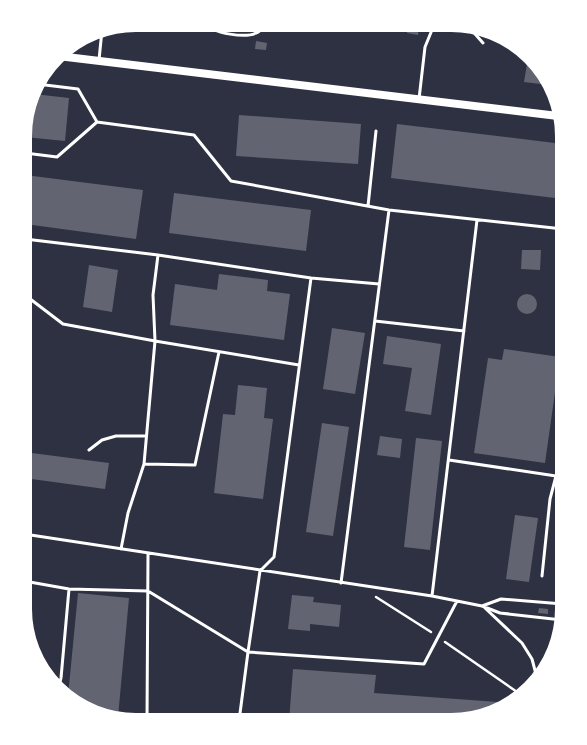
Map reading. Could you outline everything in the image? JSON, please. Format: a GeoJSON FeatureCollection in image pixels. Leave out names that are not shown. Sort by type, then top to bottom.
{"type":"FeatureCollection","features":[{"type":"Feature","properties":{"kind":"main road"},"geometry":{"type":"LineString","coordinates":[[67,57],[553,115]]}},
{"type":"Feature","properties":{"kind":"lane"},"geometry":{"type":"LineString","coordinates":[[215,31],[245,35],[255,34],[260,31]]}},
{"type":"Feature","properties":{"kind":"lane"},"geometry":{"type":"LineString","coordinates":[[419,99],[425,47],[432,31]]}},
{"type":"Feature","properties":{"kind":"lane"},"geometry":{"type":"LineString","coordinates":[[475,34],[483,43]]}},
{"type":"Feature","properties":{"kind":"lane"},"geometry":{"type":"LineString","coordinates":[[99,61],[101,37]]}},
{"type":"Feature","properties":{"kind":"lane"},"geometry":{"type":"LineString","coordinates":[[45,85],[78,89],[97,122]]}},
{"type":"Feature","properties":{"kind":"lane"},"geometry":{"type":"LineString","coordinates":[[31,154],[57,157],[97,122],[194,135],[231,181],[389,210],[556,228]]}},
{"type":"Feature","properties":{"kind":"lane"},"geometry":{"type":"LineString","coordinates":[[368,206],[376,132]]}},
{"type":"Feature","properties":{"kind":"lane"},"geometry":{"type":"LineString","coordinates":[[341,583],[389,210]]}},
{"type":"Feature","properties":{"kind":"lane"},"geometry":{"type":"LineString","coordinates":[[432,596],[477,220]]}},
{"type":"Feature","properties":{"kind":"lane"},"geometry":{"type":"LineString","coordinates":[[31,240],[311,278],[379,284]]}},
{"type":"Feature","properties":{"kind":"lane"},"geometry":{"type":"LineString","coordinates":[[121,549],[128,513],[144,464],[155,341],[153,295],[158,256]]}},
{"type":"Feature","properties":{"kind":"lane"},"geometry":{"type":"LineString","coordinates":[[240,714],[260,571],[274,557],[311,278]]}},
{"type":"Feature","properties":{"kind":"lane"},"geometry":{"type":"LineString","coordinates":[[31,300],[62,324],[299,365]]}},
{"type":"Feature","properties":{"kind":"lane"},"geometry":{"type":"LineString","coordinates":[[375,321],[464,331]]}},
{"type":"Feature","properties":{"kind":"lane"},"geometry":{"type":"LineString","coordinates":[[144,464],[195,465],[219,352]]}},
{"type":"Feature","properties":{"kind":"lane"},"geometry":{"type":"LineString","coordinates":[[89,450],[102,440],[116,436],[146,436]]}},
{"type":"Feature","properties":{"kind":"lane"},"geometry":{"type":"LineString","coordinates":[[449,460],[556,476],[550,499],[542,576]]}},
{"type":"Feature","properties":{"kind":"lane"},"geometry":{"type":"LineString","coordinates":[[31,535],[432,596],[482,606],[500,613],[555,619]]}},
{"type":"Feature","properties":{"kind":"lane"},"geometry":{"type":"LineString","coordinates":[[147,714],[148,554]]}},
{"type":"Feature","properties":{"kind":"lane"},"geometry":{"type":"LineString","coordinates":[[31,582],[69,589],[148,591],[248,652],[424,664],[457,601]]}},
{"type":"Feature","properties":{"kind":"lane"},"geometry":{"type":"LineString","coordinates":[[60,681],[69,589]]}},
{"type":"Feature","properties":{"kind":"lane"},"geometry":{"type":"LineString","coordinates":[[482,606],[501,599],[556,603]]}},
{"type":"Feature","properties":{"kind":"lane"},"geometry":{"type":"LineString","coordinates":[[482,606],[522,643],[532,659],[535,671]]}},
{"type":"Feature","properties":{"kind":"building"},"geometry":{"type":"Polygon","coordinates":[[[407,31],[418,31],[418,35],[407,33],[407,31]]]}},
{"type":"Feature","properties":{"kind":"building"},"geometry":{"type":"Polygon","coordinates":[[[256,41],[267,43],[266,50],[255,49],[256,41]]]}},
{"type":"Feature","properties":{"kind":"building"},"geometry":{"type":"Polygon","coordinates":[[[527,64],[542,84],[524,82],[527,64]]]}},
{"type":"Feature","properties":{"kind":"building"},"geometry":{"type":"Polygon","coordinates":[[[40,95],[69,98],[65,141],[31,138],[32,122],[40,95]]]}},
{"type":"Feature","properties":{"kind":"building"},"geometry":{"type":"Polygon","coordinates":[[[239,115],[361,124],[358,164],[236,156],[239,115]]]}},
{"type":"Feature","properties":{"kind":"building"},"geometry":{"type":"Polygon","coordinates":[[[397,124],[556,143],[556,198],[391,178],[397,124]]]}},
{"type":"Feature","properties":{"kind":"building"},"geometry":{"type":"Polygon","coordinates":[[[31,176],[143,190],[136,239],[31,225],[31,176]]]}},
{"type":"Feature","properties":{"kind":"building"},"geometry":{"type":"Polygon","coordinates":[[[174,193],[311,210],[306,251],[169,233],[174,193]]]}},
{"type":"Feature","properties":{"kind":"building"},"geometry":{"type":"Polygon","coordinates":[[[522,250],[541,250],[540,270],[521,269],[522,250]]]}},
{"type":"Feature","properties":{"kind":"building"},"geometry":{"type":"Polygon","coordinates":[[[89,265],[118,270],[112,312],[83,307],[89,265]]]}},
{"type":"Feature","properties":{"kind":"building"},"geometry":{"type":"Polygon","coordinates":[[[219,274],[268,280],[267,291],[290,294],[284,340],[170,325],[175,284],[217,290],[219,274]]]}},
{"type":"Feature","properties":{"kind":"building"},"geometry":{"type":"Polygon","coordinates":[[[523,294],[531,294],[537,300],[537,308],[531,314],[523,314],[517,308],[517,300],[523,294]]]}},
{"type":"Feature","properties":{"kind":"building"},"geometry":{"type":"Polygon","coordinates":[[[332,328],[365,333],[355,394],[323,389],[332,328]]]}},
{"type":"Feature","properties":{"kind":"building"},"geometry":{"type":"Polygon","coordinates":[[[387,336],[441,344],[431,415],[405,411],[412,368],[383,364],[387,336]]]}},
{"type":"Feature","properties":{"kind":"building"},"geometry":{"type":"Polygon","coordinates":[[[504,349],[556,356],[556,385],[545,463],[474,453],[488,358],[502,360],[504,349]]]}},
{"type":"Feature","properties":{"kind":"building"},"geometry":{"type":"Polygon","coordinates":[[[238,385],[267,388],[264,418],[273,419],[263,499],[214,493],[223,414],[235,415],[238,385]]]}},
{"type":"Feature","properties":{"kind":"building"},"geometry":{"type":"Polygon","coordinates":[[[322,423],[349,427],[333,536],[306,532],[322,423]]]}},
{"type":"Feature","properties":{"kind":"building"},"geometry":{"type":"Polygon","coordinates":[[[380,436],[402,439],[400,458],[377,455],[380,436]]]}},
{"type":"Feature","properties":{"kind":"building"},"geometry":{"type":"Polygon","coordinates":[[[416,438],[442,441],[430,550],[404,547],[416,438]]]}},
{"type":"Feature","properties":{"kind":"building"},"geometry":{"type":"Polygon","coordinates":[[[31,453],[109,463],[105,489],[31,479],[31,453]]]}},
{"type":"Feature","properties":{"kind":"building"},"geometry":{"type":"Polygon","coordinates":[[[515,515],[538,518],[529,582],[506,579],[515,515]]]}},
{"type":"Feature","properties":{"kind":"building"},"geometry":{"type":"Polygon","coordinates":[[[78,593],[129,598],[118,712],[90,703],[69,689],[78,593]]]}},
{"type":"Feature","properties":{"kind":"building"},"geometry":{"type":"Polygon","coordinates":[[[292,595],[314,597],[313,602],[341,605],[339,627],[310,624],[310,631],[288,629],[292,595]]]}},
{"type":"Feature","properties":{"kind":"building"},"geometry":{"type":"Polygon","coordinates":[[[539,608],[548,609],[548,614],[538,613],[539,608]]]}},
{"type":"Feature","properties":{"kind":"building"},"geometry":{"type":"Polygon","coordinates":[[[293,669],[376,675],[374,693],[498,702],[485,708],[458,714],[290,714],[293,669]]]}}]}
